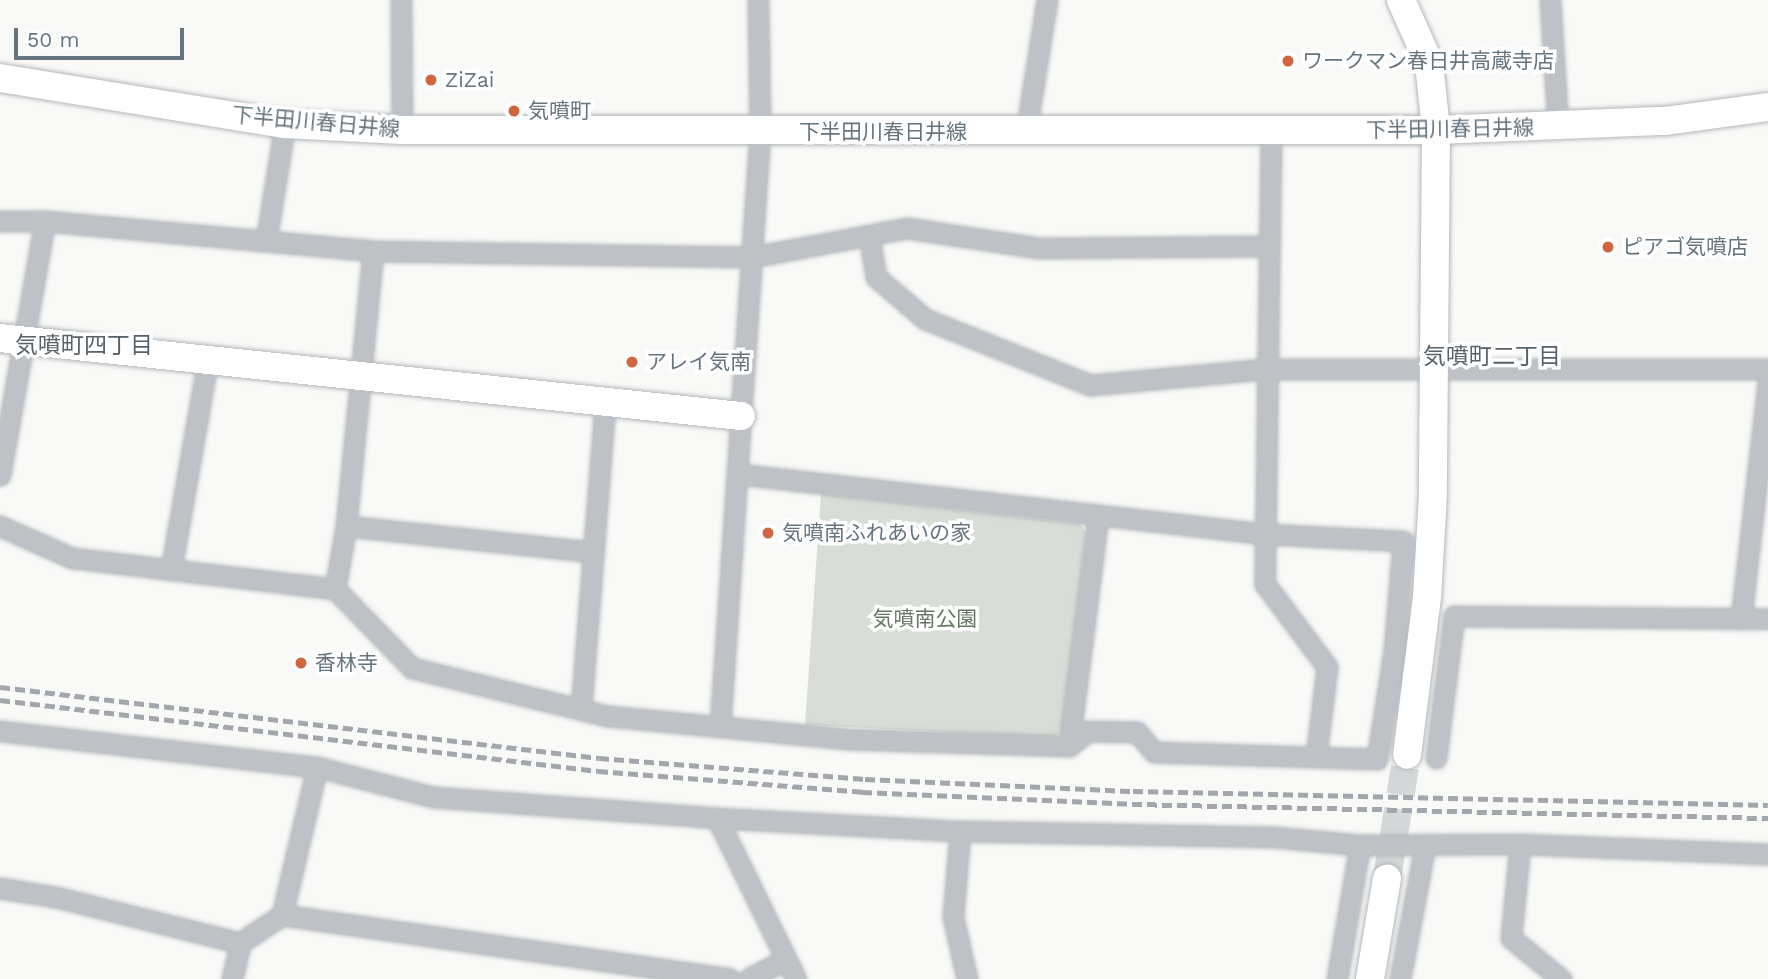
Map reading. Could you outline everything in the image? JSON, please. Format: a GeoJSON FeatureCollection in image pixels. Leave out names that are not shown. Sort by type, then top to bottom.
{"type":"FeatureCollection","features":[{"type":"Feature","properties":{"kind":"main road"},"geometry":{"type":"LineString","coordinates":[[1401,0],[1429,63],[1436,130],[1436,368],[1427,597],[1407,755]]}},
{"type":"Feature","properties":{"kind":"main road","name":"下半田川春日井線"},"geometry":{"type":"LineString","coordinates":[[0,78],[285,124],[401,130],[1436,130],[1665,121],[1768,107]]}},
{"type":"Feature","properties":{"kind":"main road"},"geometry":{"type":"LineString","coordinates":[[12,339],[207,363],[740,416]]}},
{"type":"Feature","properties":{"kind":"main road"},"geometry":{"type":"LineString","coordinates":[[1370,979],[1387,878]]}},
{"type":"Feature","properties":{"kind":"street"},"geometry":{"type":"LineString","coordinates":[[401,0],[401,130]]}},
{"type":"Feature","properties":{"kind":"street"},"geometry":{"type":"LineString","coordinates":[[720,727],[760,131],[758,0]]}},
{"type":"Feature","properties":{"kind":"street"},"geometry":{"type":"LineString","coordinates":[[1026,132],[1048,0]]}},
{"type":"Feature","properties":{"kind":"street"},"geometry":{"type":"LineString","coordinates":[[1550,0],[1558,127]]}},
{"type":"Feature","properties":{"kind":"street"},"geometry":{"type":"LineString","coordinates":[[266,241],[285,124]]}},
{"type":"Feature","properties":{"kind":"street"},"geometry":{"type":"LineString","coordinates":[[1271,132],[1265,369],[1265,584],[1327,667],[1316,757]]}},
{"type":"Feature","properties":{"kind":"street"},"geometry":{"type":"LineString","coordinates":[[0,221],[45,221],[373,251],[752,257],[907,228],[1039,248],[1267,246]]}},
{"type":"Feature","properties":{"kind":"street"},"geometry":{"type":"LineString","coordinates":[[0,475],[12,339],[45,221]]}},
{"type":"Feature","properties":{"kind":"street"},"geometry":{"type":"LineString","coordinates":[[870,236],[876,277],[925,319],[1090,384],[1265,369],[1768,369]]}},
{"type":"Feature","properties":{"kind":"street"},"geometry":{"type":"LineString","coordinates":[[335,589],[346,526],[373,251]]}},
{"type":"Feature","properties":{"kind":"street"},"geometry":{"type":"LineString","coordinates":[[171,570],[207,363]]}},
{"type":"Feature","properties":{"kind":"street"},"geometry":{"type":"LineString","coordinates":[[1741,619],[1768,382]]}},
{"type":"Feature","properties":{"kind":"street"},"geometry":{"type":"LineString","coordinates":[[581,709],[605,404]]}},
{"type":"Feature","properties":{"kind":"street"},"geometry":{"type":"LineString","coordinates":[[0,526],[72,558],[335,589],[412,668],[581,709],[720,727],[845,739],[1069,746],[1088,731],[1137,732],[1154,752],[1377,760],[1394,650],[1403,541],[1265,534],[738,474]]}},
{"type":"Feature","properties":{"kind":"street"},"geometry":{"type":"LineString","coordinates":[[1069,746],[1098,515]]}},
{"type":"Feature","properties":{"kind":"street"},"geometry":{"type":"LineString","coordinates":[[346,526],[593,552]]}},
{"type":"Feature","properties":{"kind":"street"},"geometry":{"type":"LineString","coordinates":[[1436,758],[1454,616],[1768,619]]}},
{"type":"Feature","properties":{"kind":"street"},"geometry":{"type":"LineString","coordinates":[[0,731],[317,767],[433,797],[717,818],[960,831],[1274,837],[1360,845],[1520,844],[1768,853]]}},
{"type":"Feature","properties":{"kind":"street"},"geometry":{"type":"LineString","coordinates":[[282,915],[317,767]]}},
{"type":"Feature","properties":{"kind":"street"},"geometry":{"type":"LineString","coordinates":[[717,818],[796,979]]}},
{"type":"Feature","properties":{"kind":"street"},"geometry":{"type":"LineString","coordinates":[[960,831],[953,917],[967,979]]}},
{"type":"Feature","properties":{"kind":"street"},"geometry":{"type":"LineString","coordinates":[[1520,844],[1511,938],[1561,979]]}},
{"type":"Feature","properties":{"kind":"street"},"geometry":{"type":"LineString","coordinates":[[1337,979],[1360,845]]}},
{"type":"Feature","properties":{"kind":"street"},"geometry":{"type":"LineString","coordinates":[[1400,979],[1425,845]]}},
{"type":"Feature","properties":{"kind":"street"},"geometry":{"type":"LineString","coordinates":[[0,888],[56,897],[240,943]]}},
{"type":"Feature","properties":{"kind":"street"},"geometry":{"type":"LineString","coordinates":[[232,979],[240,943],[282,915],[729,979]]}},
{"type":"Feature","properties":{"kind":"street"},"geometry":{"type":"LineString","coordinates":[[748,979],[785,960]]}},
{"type":"Feature","properties":{"kind":"green space","name":"気噴南公園"},"geometry":{"type":"Polygon","coordinates":[[[821,494],[1080,524],[1086,532],[1063,731],[1055,737],[805,725],[821,494]]]}},
{"type":"Feature","properties":{"kind":"tunnel"},"geometry":{"type":"LineString","coordinates":[[1387,878],[1407,755]]}},
{"type":"Feature","properties":{"kind":"railway"},"geometry":{"type":"LineString","coordinates":[[0,687],[599,758],[865,779],[1133,791],[1768,805]]}},
{"type":"Feature","properties":{"kind":"railway"},"geometry":{"type":"LineString","coordinates":[[0,700],[598,771],[862,792],[1132,804],[1768,818]]}},
{"type":"Feature","properties":{"kind":"place","name":"ワークマン春日井高蔵寺店"},"geometry":{"type":"Point","coordinates":[1288,61]}},
{"type":"Feature","properties":{"kind":"place","name":"ZiZai"},"geometry":{"type":"Point","coordinates":[431,80]}},
{"type":"Feature","properties":{"kind":"place","name":"気噴町"},"geometry":{"type":"Point","coordinates":[514,111]}},
{"type":"Feature","properties":{"kind":"place","name":"ピアゴ気噴店"},"geometry":{"type":"Point","coordinates":[1608,247]}},
{"type":"Feature","properties":{"kind":"place","name":"アレイ気南"},"geometry":{"type":"Point","coordinates":[632,362]}},
{"type":"Feature","properties":{"kind":"place","name":"気噴南ふれあいの家"},"geometry":{"type":"Point","coordinates":[768,533]}},
{"type":"Feature","properties":{"kind":"place","name":"香林寺"},"geometry":{"type":"Point","coordinates":[301,663]}},
{"type":"Feature","properties":{"kind":"district","name":"気噴町四丁目"},"geometry":{"type":"Point","coordinates":[84,346]}},
{"type":"Feature","properties":{"kind":"district","name":"気噴町二丁目"},"geometry":{"type":"Point","coordinates":[1492,357]}}]}
